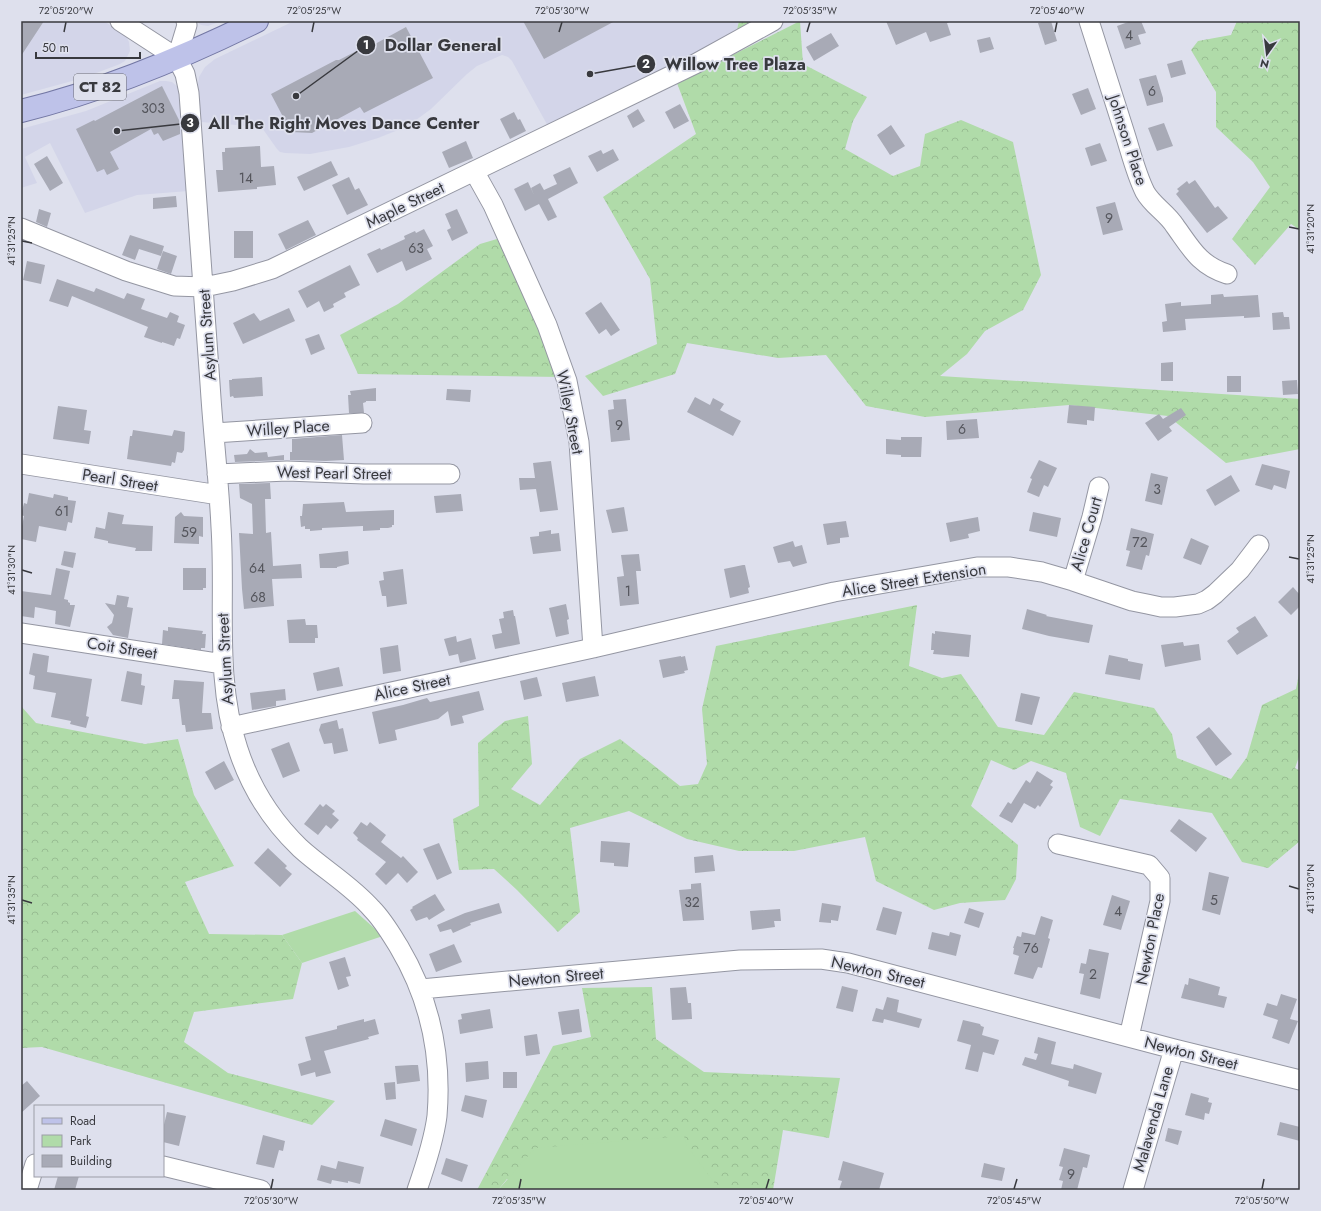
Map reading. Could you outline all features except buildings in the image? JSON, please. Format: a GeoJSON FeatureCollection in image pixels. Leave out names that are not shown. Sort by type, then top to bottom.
{"type":"FeatureCollection","features":[{"type":"Feature","properties":{"kind":"main road","name":"CT 82"},"geometry":{"type":"LineString","coordinates":[[21,111],[83,93],[177,58],[257,21]]}},
{"type":"Feature","properties":{"kind":"street"},"geometry":{"type":"LineString","coordinates":[[120,21],[177,58],[187,25],[186,21]]}},
{"type":"Feature","properties":{"kind":"street","name":"Maple Street"},"geometry":{"type":"LineString","coordinates":[[21,228],[126,272],[174,286],[204,287],[233,281],[272,270],[695,64],[772,21]]}},
{"type":"Feature","properties":{"kind":"street","name":"Johnson Place"},"geometry":{"type":"LineString","coordinates":[[1089,21],[1134,162],[1145,191],[1150,199],[1172,221],[1197,256],[1207,266],[1216,271],[1227,274]]}},
{"type":"Feature","properties":{"kind":"street","name":"Asylum Street"},"geometry":{"type":"LineString","coordinates":[[177,58],[185,74],[189,92],[222,544],[223,664],[225,697],[231,727],[246,770],[268,810],[301,848],[353,890],[373,909],[391,933],[421,989],[433,1033],[438,1073],[436,1119],[425,1166],[417,1190]]}},
{"type":"Feature","properties":{"kind":"street","name":"Willey Street"},"geometry":{"type":"LineString","coordinates":[[474,171],[493,205],[544,318],[567,381],[579,442],[593,648]]}},
{"type":"Feature","properties":{"kind":"street","name":"Willey Place"},"geometry":{"type":"LineString","coordinates":[[214,433],[362,423]]}},
{"type":"Feature","properties":{"kind":"street","name":"Pearl Street"},"geometry":{"type":"LineString","coordinates":[[21,464],[219,495]]}},
{"type":"Feature","properties":{"kind":"street","name":"West Pearl Street"},"geometry":{"type":"LineString","coordinates":[[217,474],[287,471],[364,474],[450,474]]}},
{"type":"Feature","properties":{"kind":"street","name":"Alice Court"},"geometry":{"type":"LineString","coordinates":[[1073,581],[1098,497],[1099,487]]}},
{"type":"Feature","properties":{"kind":"street","name":"Alice Street Extension"},"geometry":{"type":"LineString","coordinates":[[593,648],[834,592],[977,567],[1010,567],[1042,572],[1132,601],[1161,607],[1176,607],[1198,604],[1208,600],[1240,570],[1259,545]]}},
{"type":"Feature","properties":{"kind":"street","name":"Coit Street"},"geometry":{"type":"LineString","coordinates":[[21,633],[223,664]]}},
{"type":"Feature","properties":{"kind":"street","name":"Alice Street"},"geometry":{"type":"LineString","coordinates":[[231,727],[593,648]]}},
{"type":"Feature","properties":{"kind":"street","name":"Newton Place"},"geometry":{"type":"LineString","coordinates":[[1058,844],[1149,866],[1160,878],[1160,901],[1129,1037]]}},
{"type":"Feature","properties":{"kind":"street","name":"Newton Street"},"geometry":{"type":"LineString","coordinates":[[421,989],[740,960],[821,959],[848,962],[1174,1049],[1300,1080]]}},
{"type":"Feature","properties":{"kind":"street","name":"Malavenda Lane"},"geometry":{"type":"LineString","coordinates":[[1133,1190],[1174,1049]]}},
{"type":"Feature","properties":{"kind":"street"},"geometry":{"type":"LineString","coordinates":[[164,1166],[261,1190]]}},
{"type":"Feature","properties":{"kind":"street"},"geometry":{"type":"LineString","coordinates":[[27,1190],[34,1167]]}},
{"type":"Feature","properties":{"kind":"shaded area"},"geometry":{"type":"Polygon","coordinates":[[[21,21],[104,21],[126,36],[129,42],[130,51],[125,61],[120,64],[83,78],[21,95],[21,21]]]}},
{"type":"Feature","properties":{"kind":"shaded area"},"geometry":{"type":"Polygon","coordinates":[[[196,21],[222,21],[208,26],[201,25],[196,21]]]}},
{"type":"Feature","properties":{"kind":"shaded area"},"geometry":{"type":"Polygon","coordinates":[[[294,21],[739,21],[736,34],[549,128],[512,61],[508,57],[502,55],[477,66],[431,109],[403,128],[349,147],[310,154],[285,153],[280,152],[277,149],[260,125],[248,126],[201,122],[198,84],[199,77],[205,67],[215,59],[294,21]]]}},
{"type":"Feature","properties":{"kind":"shaded area"},"geometry":{"type":"Polygon","coordinates":[[[160,81],[172,82],[179,88],[189,191],[137,195],[85,213],[50,143],[25,157],[37,183],[21,188],[21,129],[86,111],[160,81]]]}},
{"type":"Feature","properties":{"kind":"green space"},"geometry":{"type":"Polygon","coordinates":[[[739,21],[759,21],[736,34],[739,21]]]}},
{"type":"Feature","properties":{"kind":"green space"},"geometry":{"type":"Polygon","coordinates":[[[800,21],[803,64],[867,97],[853,121],[845,149],[893,176],[920,166],[925,134],[961,120],[1013,142],[1041,275],[1023,310],[985,331],[967,354],[940,376],[1300,399],[1300,449],[1226,463],[1168,416],[1069,405],[925,417],[866,406],[826,355],[778,358],[687,343],[675,374],[603,396],[585,376],[657,344],[650,279],[603,197],[696,134],[677,83],[800,21]]]}},
{"type":"Feature","properties":{"kind":"green space"},"geometry":{"type":"Polygon","coordinates":[[[1237,21],[1300,21],[1300,230],[1291,224],[1255,265],[1232,239],[1270,187],[1253,162],[1216,127],[1216,92],[1191,50],[1198,41],[1231,35],[1237,21]]]}},
{"type":"Feature","properties":{"kind":"green space"},"geometry":{"type":"Polygon","coordinates":[[[497,239],[536,314],[562,377],[358,374],[340,335],[398,304],[480,244],[497,239]]]}},
{"type":"Feature","properties":{"kind":"green space"},"geometry":{"type":"Polygon","coordinates":[[[917,605],[909,666],[942,678],[961,674],[998,727],[1044,735],[1074,692],[1154,708],[1172,734],[1177,758],[1231,779],[1247,757],[1262,705],[1296,689],[1300,669],[1300,754],[1295,768],[1300,771],[1300,841],[1268,868],[1242,862],[1212,813],[1120,799],[1100,836],[1080,827],[1066,773],[1031,761],[1014,770],[991,760],[971,806],[1018,845],[1016,879],[1005,900],[960,903],[934,910],[876,881],[865,837],[794,851],[739,851],[687,839],[629,811],[570,828],[580,912],[558,932],[494,869],[459,870],[453,819],[479,806],[478,743],[505,721],[528,716],[532,764],[511,789],[540,805],[580,759],[620,739],[680,786],[698,784],[707,764],[702,709],[716,646],[917,605]]]}},
{"type":"Feature","properties":{"kind":"green space"},"geometry":{"type":"Polygon","coordinates":[[[21,706],[36,723],[145,744],[178,739],[194,795],[234,866],[185,882],[209,934],[282,935],[302,963],[293,999],[194,1012],[184,1042],[228,1073],[335,1101],[312,1125],[42,1047],[21,1048],[21,706]]]}},
{"type":"Feature","properties":{"kind":"green space"},"geometry":{"type":"Polygon","coordinates":[[[355,911],[383,936],[302,963],[282,935],[355,911]]]}},
{"type":"Feature","properties":{"kind":"green space"},"geometry":{"type":"Polygon","coordinates":[[[652,987],[656,1039],[704,1072],[840,1078],[829,1138],[783,1130],[773,1190],[717,1190],[507,1179],[498,1190],[477,1190],[553,1046],[591,1037],[582,988],[652,987]]]}},
{"type":"Feature","properties":{"kind":"green space"},"geometry":{"type":"Polygon","coordinates":[[[684,1136],[687,1146],[716,1185],[717,1190],[498,1190],[535,1148],[684,1136]]]}},
{"type":"Feature","properties":{"kind":"place","name":"Willow Tree Plaza"},"geometry":{"type":"Point","coordinates":[590,74]}},
{"type":"Feature","properties":{"kind":"place","name":"Dollar General"},"geometry":{"type":"Point","coordinates":[296,96]}},
{"type":"Feature","properties":{"kind":"place","name":"All The Right Moves Dance Center"},"geometry":{"type":"Point","coordinates":[117,131]}}]}
